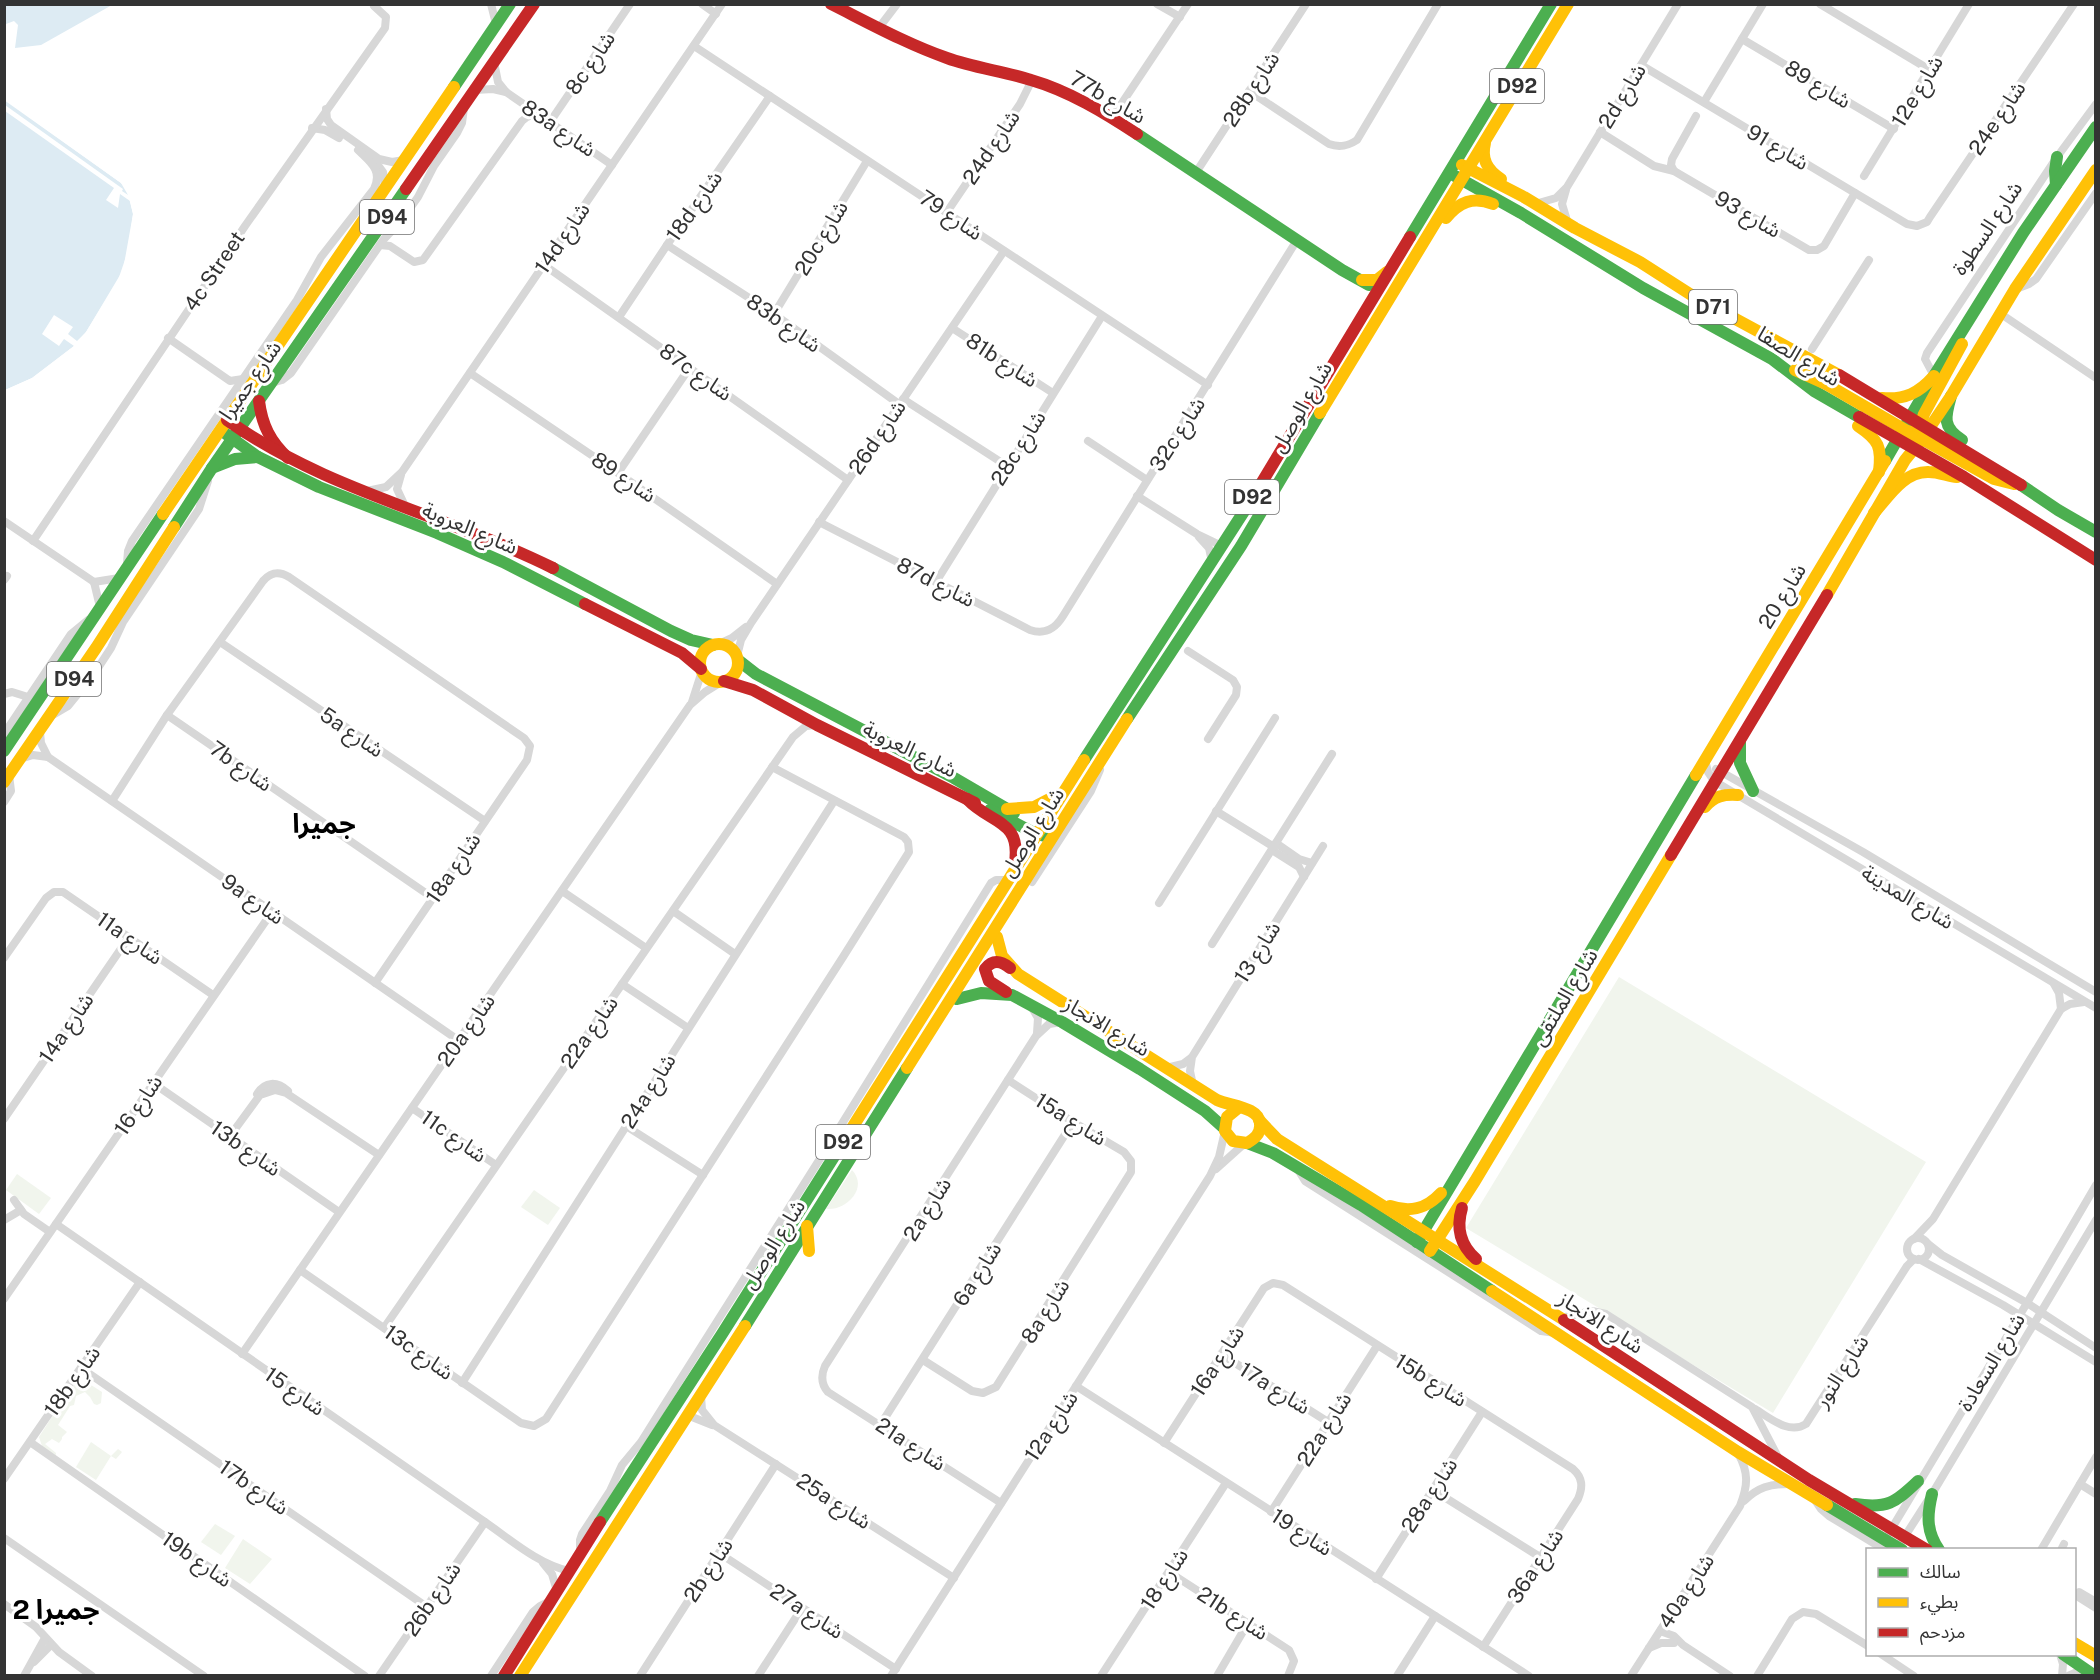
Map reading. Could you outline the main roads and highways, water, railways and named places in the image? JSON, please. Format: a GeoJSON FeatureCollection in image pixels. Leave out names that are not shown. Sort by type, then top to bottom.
{"type":"FeatureCollection","features":[{"type":"Feature","properties":{"kind":"main road","name":"شارع جميرا"},"geometry":{"type":"LineString","coordinates":[[4,751],[224,425],[357,221],[385,188],[510,4]]}},
{"type":"Feature","properties":{"kind":"main road","name":"شارع جميرا"},"geometry":{"type":"LineString","coordinates":[[7,779],[96,648],[212,468],[534,4]]}},
{"type":"Feature","properties":{"kind":"main road","name":"77b شارع"},"geometry":{"type":"LineString","coordinates":[[831,4],[878,29],[937,55],[1032,80],[1067,94],[1112,118],[1342,270],[1378,290]]}},
{"type":"Feature","properties":{"kind":"main road","name":"شارع الوصل"},"geometry":{"type":"LineString","coordinates":[[504,1676],[634,1467],[723,1334],[1009,877],[1045,835],[1103,756],[1250,531],[1424,242],[1459,169],[1551,4]]}},
{"type":"Feature","properties":{"kind":"main road","name":"شارع الوصل"},"geometry":{"type":"LineString","coordinates":[[520,1676],[878,1114],[1045,835],[1066,789],[1212,563],[1389,271],[1459,169],[1488,135],[1568,4]]}},
{"type":"Feature","properties":{"kind":"main road","name":"شارع السطوة"},"geometry":{"type":"LineString","coordinates":[[1920,432],[1934,376],[2024,233],[2096,127]]}},
{"type":"Feature","properties":{"kind":"main road"},"geometry":{"type":"LineString","coordinates":[[1488,135],[1483,154],[1487,167],[1524,197]]}},
{"type":"Feature","properties":{"kind":"main road"},"geometry":{"type":"LineString","coordinates":[[2056,185],[2057,157]]}},
{"type":"Feature","properties":{"kind":"main road","name":"شارع الصفا"},"geometry":{"type":"LineString","coordinates":[[1459,169],[1524,197],[1640,262],[1693,296],[1877,398],[1920,432],[1964,477],[2096,560]]}},
{"type":"Feature","properties":{"kind":"main road","name":"شارع الصفا"},"geometry":{"type":"LineString","coordinates":[[1459,169],[1521,213],[1643,288],[1772,360],[1814,391],[1898,431],[1920,432],[2000,471],[2096,532]]}},
{"type":"Feature","properties":{"kind":"main road","name":"شارع السطوة"},"geometry":{"type":"LineString","coordinates":[[1920,432],[1951,396],[2015,290],[2096,170]]}},
{"type":"Feature","properties":{"kind":"main road"},"geometry":{"type":"LineString","coordinates":[[1424,242],[1455,207],[1467,200],[1485,200],[1510,213],[1521,213]]}},
{"type":"Feature","properties":{"kind":"main road","name":"77b شارع"},"geometry":{"type":"LineString","coordinates":[[1342,270],[1362,288],[1366,311]]}},
{"type":"Feature","properties":{"kind":"main road"},"geometry":{"type":"LineString","coordinates":[[1362,280],[1377,280],[1389,271]]}},
{"type":"Feature","properties":{"kind":"main road"},"geometry":{"type":"LineString","coordinates":[[1920,432],[1926,410],[1959,352],[1965,328]]}},
{"type":"Feature","properties":{"kind":"main road"},"geometry":{"type":"LineString","coordinates":[[1772,360],[1826,384],[1898,431]]}},
{"type":"Feature","properties":{"kind":"main road"},"geometry":{"type":"LineString","coordinates":[[1877,398],[1896,400],[1911,396],[1934,376]]}},
{"type":"Feature","properties":{"kind":"main road"},"geometry":{"type":"LineString","coordinates":[[1250,531],[1247,528],[1247,521],[1311,414],[1316,403],[1317,389]]}},
{"type":"Feature","properties":{"kind":"main road"},"geometry":{"type":"LineString","coordinates":[[1814,391],[1832,408],[1877,441],[1881,453],[1879,472]]}},
{"type":"Feature","properties":{"kind":"main road"},"geometry":{"type":"LineString","coordinates":[[1951,396],[1946,417],[1948,428],[1952,433],[2002,463],[2019,485]]}},
{"type":"Feature","properties":{"kind":"main road"},"geometry":{"type":"LineString","coordinates":[[259,401],[267,435],[288,458]]}},
{"type":"Feature","properties":{"kind":"main road","name":"شارع العروبة"},"geometry":{"type":"LineString","coordinates":[[224,425],[258,457],[319,487],[437,533],[503,562],[682,653],[702,670]]}},
{"type":"Feature","properties":{"kind":"main road","name":"شارع السطوة"},"geometry":{"type":"LineString","coordinates":[[1898,431],[1920,432]]}},
{"type":"Feature","properties":{"kind":"main road","name":"شارع 20"},"geometry":{"type":"LineString","coordinates":[[1705,763],[1879,472],[1898,431]]}},
{"type":"Feature","properties":{"kind":"main road","name":"شارع 20"},"geometry":{"type":"LineString","coordinates":[[1723,775],[1740,740],[1851,556],[1920,432]]}},
{"type":"Feature","properties":{"kind":"main road","name":"شارع العروبة"},"geometry":{"type":"LineString","coordinates":[[236,434],[288,458],[450,522],[522,554],[573,578],[687,639],[716,645]]}},
{"type":"Feature","properties":{"kind":"main road"},"geometry":{"type":"LineString","coordinates":[[212,468],[235,459],[258,457]]}},
{"type":"Feature","properties":{"kind":"main road"},"geometry":{"type":"LineString","coordinates":[[1874,513],[1903,482],[1913,475],[1931,472],[1964,477]]}},
{"type":"Feature","properties":{"kind":"main road"},"geometry":{"type":"LineString","coordinates":[[1147,688],[1156,665],[1226,557],[1226,551],[1222,546]]}},
{"type":"Feature","properties":{"kind":"main road"},"geometry":{"type":"LineString","coordinates":[[716,645],[729,648],[737,658],[737,670],[723,682],[710,680],[702,670],[700,663],[704,652],[716,645]]}},
{"type":"Feature","properties":{"kind":"main road","name":"شارع العروبة"},"geometry":{"type":"LineString","coordinates":[[737,658],[756,674],[954,778],[1007,809],[1045,835]]}},
{"type":"Feature","properties":{"kind":"main road","name":"شارع العروبة"},"geometry":{"type":"LineString","coordinates":[[723,682],[753,690],[967,799],[1045,835]]}},
{"type":"Feature","properties":{"kind":"main road"},"geometry":{"type":"LineString","coordinates":[[1740,740],[1740,763],[1753,791]]}},
{"type":"Feature","properties":{"kind":"main road"},"geometry":{"type":"LineString","coordinates":[[1705,763],[1710,760],[1716,765],[1724,765],[1723,775]]}},
{"type":"Feature","properties":{"kind":"main road","name":"شارع الملتقى"},"geometry":{"type":"LineString","coordinates":[[1420,1237],[1683,795],[1705,763]]}},
{"type":"Feature","properties":{"kind":"main road","name":"شارع الملتقى"},"geometry":{"type":"LineString","coordinates":[[1434,1246],[1700,807],[1723,775]]}},
{"type":"Feature","properties":{"kind":"main road"},"geometry":{"type":"LineString","coordinates":[[1007,809],[1024,810],[1040,806],[1066,789]]}},
{"type":"Feature","properties":{"kind":"main road"},"geometry":{"type":"LineString","coordinates":[[1683,795],[1688,794],[1697,798],[1700,807]]}},
{"type":"Feature","properties":{"kind":"main road"},"geometry":{"type":"LineString","coordinates":[[1688,828],[1696,823],[1705,806],[1714,798],[1726,794],[1738,795]]}},
{"type":"Feature","properties":{"kind":"main road"},"geometry":{"type":"LineString","coordinates":[[967,799],[977,809],[1003,823],[1012,831],[1017,848],[1009,877]]}},
{"type":"Feature","properties":{"kind":"main road","name":"شارع الانجاز"},"geometry":{"type":"LineString","coordinates":[[997,937],[1002,956],[1018,974],[1217,1100],[1238,1108]]}},
{"type":"Feature","properties":{"kind":"main road"},"geometry":{"type":"LineString","coordinates":[[1012,995],[988,982],[985,969],[991,963],[999,961],[1018,974]]}},
{"type":"Feature","properties":{"kind":"main road","name":"شارع الانجاز"},"geometry":{"type":"LineString","coordinates":[[957,999],[981,993],[1012,995],[1062,1022],[1196,1105],[1225,1129]]}},
{"type":"Feature","properties":{"kind":"main road"},"geometry":{"type":"LineString","coordinates":[[1238,1108],[1251,1110],[1259,1120],[1260,1126],[1256,1136],[1246,1143],[1233,1141],[1225,1129],[1226,1117],[1238,1108]]}},
{"type":"Feature","properties":{"kind":"main road","name":"شارع الانجاز"},"geometry":{"type":"LineString","coordinates":[[1259,1120],[1277,1139],[1324,1169],[1651,1397],[1789,1484],[1894,1542],[1919,1548]]}},
{"type":"Feature","properties":{"kind":"main road","name":"شارع الانجاز"},"geometry":{"type":"LineString","coordinates":[[1246,1143],[1267,1150],[1420,1237]]}},
{"type":"Feature","properties":{"kind":"main road"},"geometry":{"type":"LineString","coordinates":[[1324,1169],[1346,1177],[1390,1205],[1406,1210],[1423,1208],[1431,1204],[1459,1171]]}},
{"type":"Feature","properties":{"kind":"main road"},"geometry":{"type":"LineString","coordinates":[[804,1183],[817,1181]]}},
{"type":"Feature","properties":{"kind":"main road"},"geometry":{"type":"LineString","coordinates":[[1475,1181],[1459,1218],[1461,1241],[1470,1254],[1521,1287],[1540,1305]]}},
{"type":"Feature","properties":{"kind":"main road"},"geometry":{"type":"LineString","coordinates":[[807,1226],[809,1251]]}},
{"type":"Feature","properties":{"kind":"main road","name":"شارع الانجاز"},"geometry":{"type":"LineString","coordinates":[[1434,1246],[1561,1318],[1781,1462],[1848,1503],[1894,1542]]}},
{"type":"Feature","properties":{"kind":"main road"},"geometry":{"type":"LineString","coordinates":[[742,1329],[755,1327]]}},
{"type":"Feature","properties":{"kind":"main road"},"geometry":{"type":"LineString","coordinates":[[687,1415],[686,1403],[718,1350],[723,1334]]}},
{"type":"Feature","properties":{"kind":"main road"},"geometry":{"type":"LineString","coordinates":[[1848,1503],[1875,1507],[1887,1506],[1902,1498],[1918,1481]]}},
{"type":"Feature","properties":{"kind":"main road"},"geometry":{"type":"LineString","coordinates":[[1932,1494],[1927,1526],[1938,1548]]}},
{"type":"Feature","properties":{"kind":"main road"},"geometry":{"type":"LineString","coordinates":[[539,1645],[544,1629],[571,1587],[572,1580],[569,1571]]}},
{"type":"Feature","properties":{"kind":"main road"},"geometry":{"type":"LineString","coordinates":[[2076,1644],[2096,1656]]}},
{"type":"Feature","properties":{"kind":"main road"},"geometry":{"type":"LineString","coordinates":[[2064,1656],[2090,1672]]}},
{"type":"Feature","properties":{"kind":"district","name":"جميرا"},"geometry":{"type":"Point","coordinates":[324,823]}},
{"type":"Feature","properties":{"kind":"district","name":"جميرا 2"},"geometry":{"type":"Point","coordinates":[56,1609]}}]}
